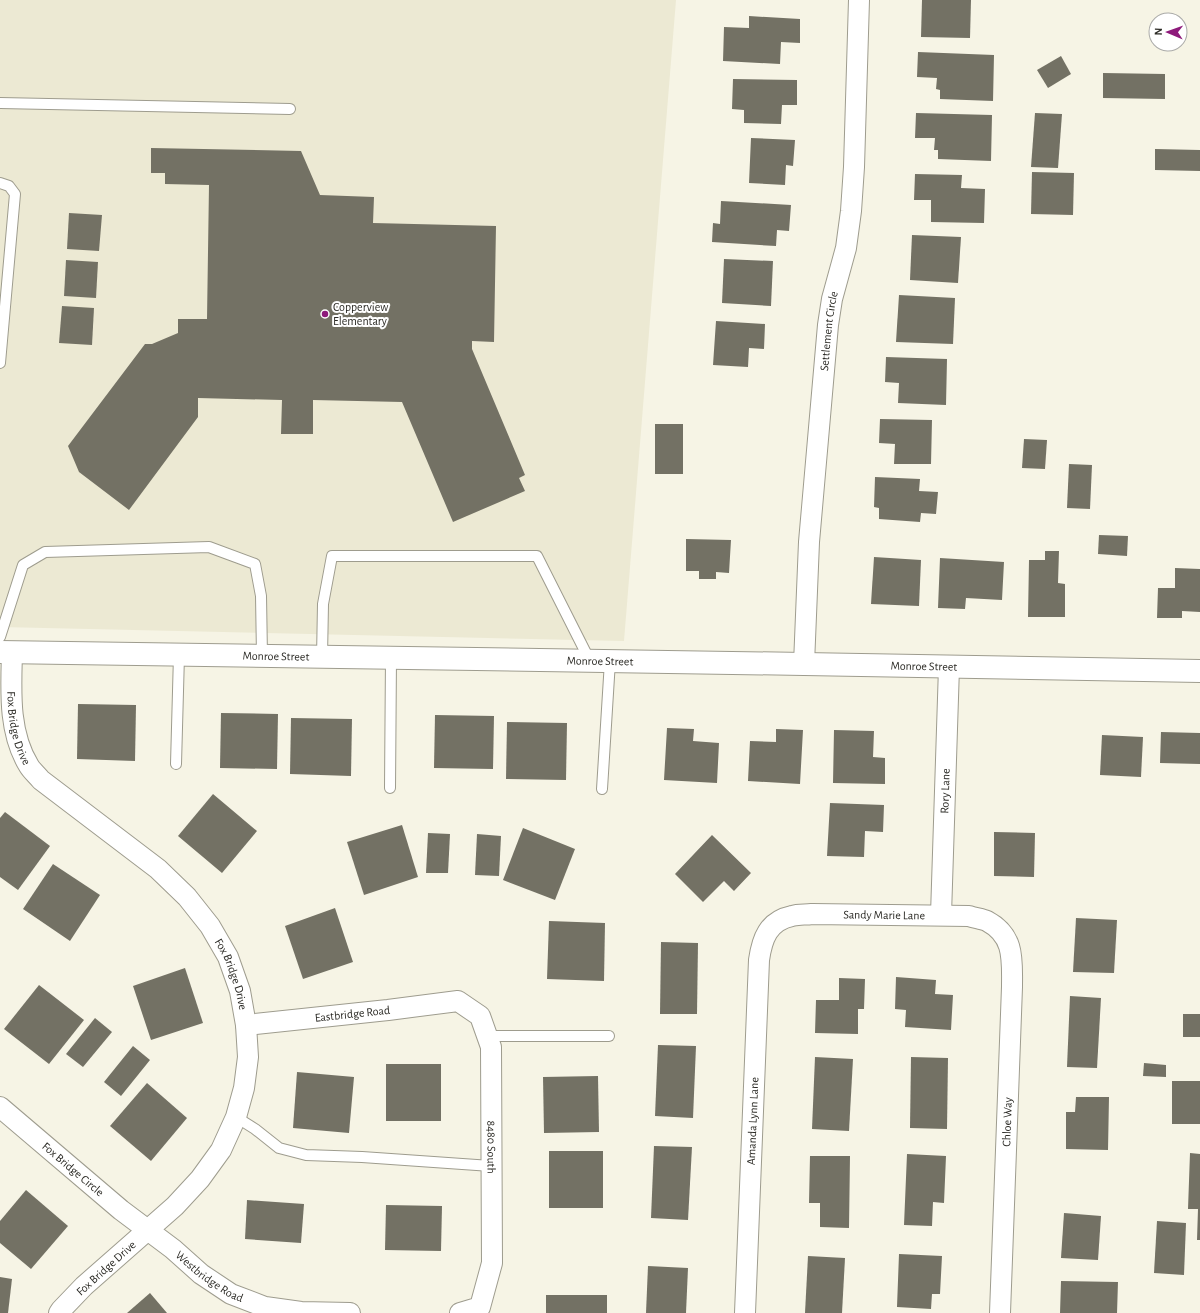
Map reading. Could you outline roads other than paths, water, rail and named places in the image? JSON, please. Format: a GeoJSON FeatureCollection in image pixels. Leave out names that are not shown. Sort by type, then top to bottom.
{"type":"FeatureCollection","features":[{"type":"Feature","properties":{"kind":"street","name":"Settlement Circle"},"geometry":{"type":"LineString","coordinates":[[804,664],[809,542],[827,333],[832,298],[846,248],[851,211],[854,167],[859,0]]}},
{"type":"Feature","properties":{"kind":"street","name":"Monroe Street"},"geometry":{"type":"LineString","coordinates":[[4,647],[262,656],[1200,671]]}},
{"type":"Feature","properties":{"kind":"street","name":"Fox Bridge Drive"},"geometry":{"type":"LineString","coordinates":[[4,647],[14,723],[19,744],[29,767],[41,780],[158,869],[186,897],[210,926],[228,957],[240,991],[246,1025],[248,1057],[244,1088],[236,1117],[221,1150],[200,1179],[174,1206],[84,1286],[59,1313]]}},
{"type":"Feature","properties":{"kind":"street","name":"Rory Lane"},"geometry":{"type":"LineString","coordinates":[[941,915],[949,667]]}},
{"type":"Feature","properties":{"kind":"street","name":"Sandy Marie Lane"},"geometry":{"type":"LineString","coordinates":[[767,931],[779,921],[792,916],[812,914],[969,916],[987,921],[1002,932]]}},
{"type":"Feature","properties":{"kind":"street","name":"Amanda Lynn Lane"},"geometry":{"type":"LineString","coordinates":[[745,1313],[759,960],[761,944],[767,931]]}},
{"type":"Feature","properties":{"kind":"street","name":"Chloe Way"},"geometry":{"type":"LineString","coordinates":[[1000,1313],[1012,987],[1012,955],[1009,943],[1002,932]]}},
{"type":"Feature","properties":{"kind":"street","name":"Eastbridge Road"},"geometry":{"type":"LineString","coordinates":[[246,1025],[458,1001]]}},
{"type":"Feature","properties":{"kind":"street","name":"8480 South"},"geometry":{"type":"LineString","coordinates":[[458,1001],[480,1016],[491,1047],[492,1263],[480,1307],[460,1313]]}},
{"type":"Feature","properties":{"kind":"street","name":"Fox Bridge Circle"},"geometry":{"type":"LineString","coordinates":[[0,1107],[121,1210],[148,1230]]}},
{"type":"Feature","properties":{"kind":"street","name":"Westbridge Road"},"geometry":{"type":"LineString","coordinates":[[148,1230],[173,1249],[201,1274],[231,1294],[265,1307],[301,1312],[350,1313]]}},
{"type":"Feature","properties":{"kind":"lane"},"geometry":{"type":"LineString","coordinates":[[0,104],[290,109]]}},
{"type":"Feature","properties":{"kind":"lane"},"geometry":{"type":"LineString","coordinates":[[0,183],[9,186],[15,194],[0,363]]}},
{"type":"Feature","properties":{"kind":"lane"},"geometry":{"type":"LineString","coordinates":[[4,647],[24,565],[45,552],[209,547],[255,564],[261,596],[262,656]]}},
{"type":"Feature","properties":{"kind":"lane"},"geometry":{"type":"LineString","coordinates":[[322,657],[323,604],[332,556],[537,556],[600,661],[602,789]]}},
{"type":"Feature","properties":{"kind":"lane"},"geometry":{"type":"LineString","coordinates":[[176,764],[179,654]]}},
{"type":"Feature","properties":{"kind":"lane"},"geometry":{"type":"LineString","coordinates":[[390,788],[391,658]]}},
{"type":"Feature","properties":{"kind":"lane"},"geometry":{"type":"LineString","coordinates":[[487,1036],[609,1036]]}},
{"type":"Feature","properties":{"kind":"lane"},"geometry":{"type":"LineString","coordinates":[[236,1117],[255,1129],[279,1148],[306,1155],[362,1156],[491,1166]]}},
{"type":"Feature","properties":{"kind":"place","name":"Copperview Elementary"},"geometry":{"type":"Point","coordinates":[325,314]}}]}
